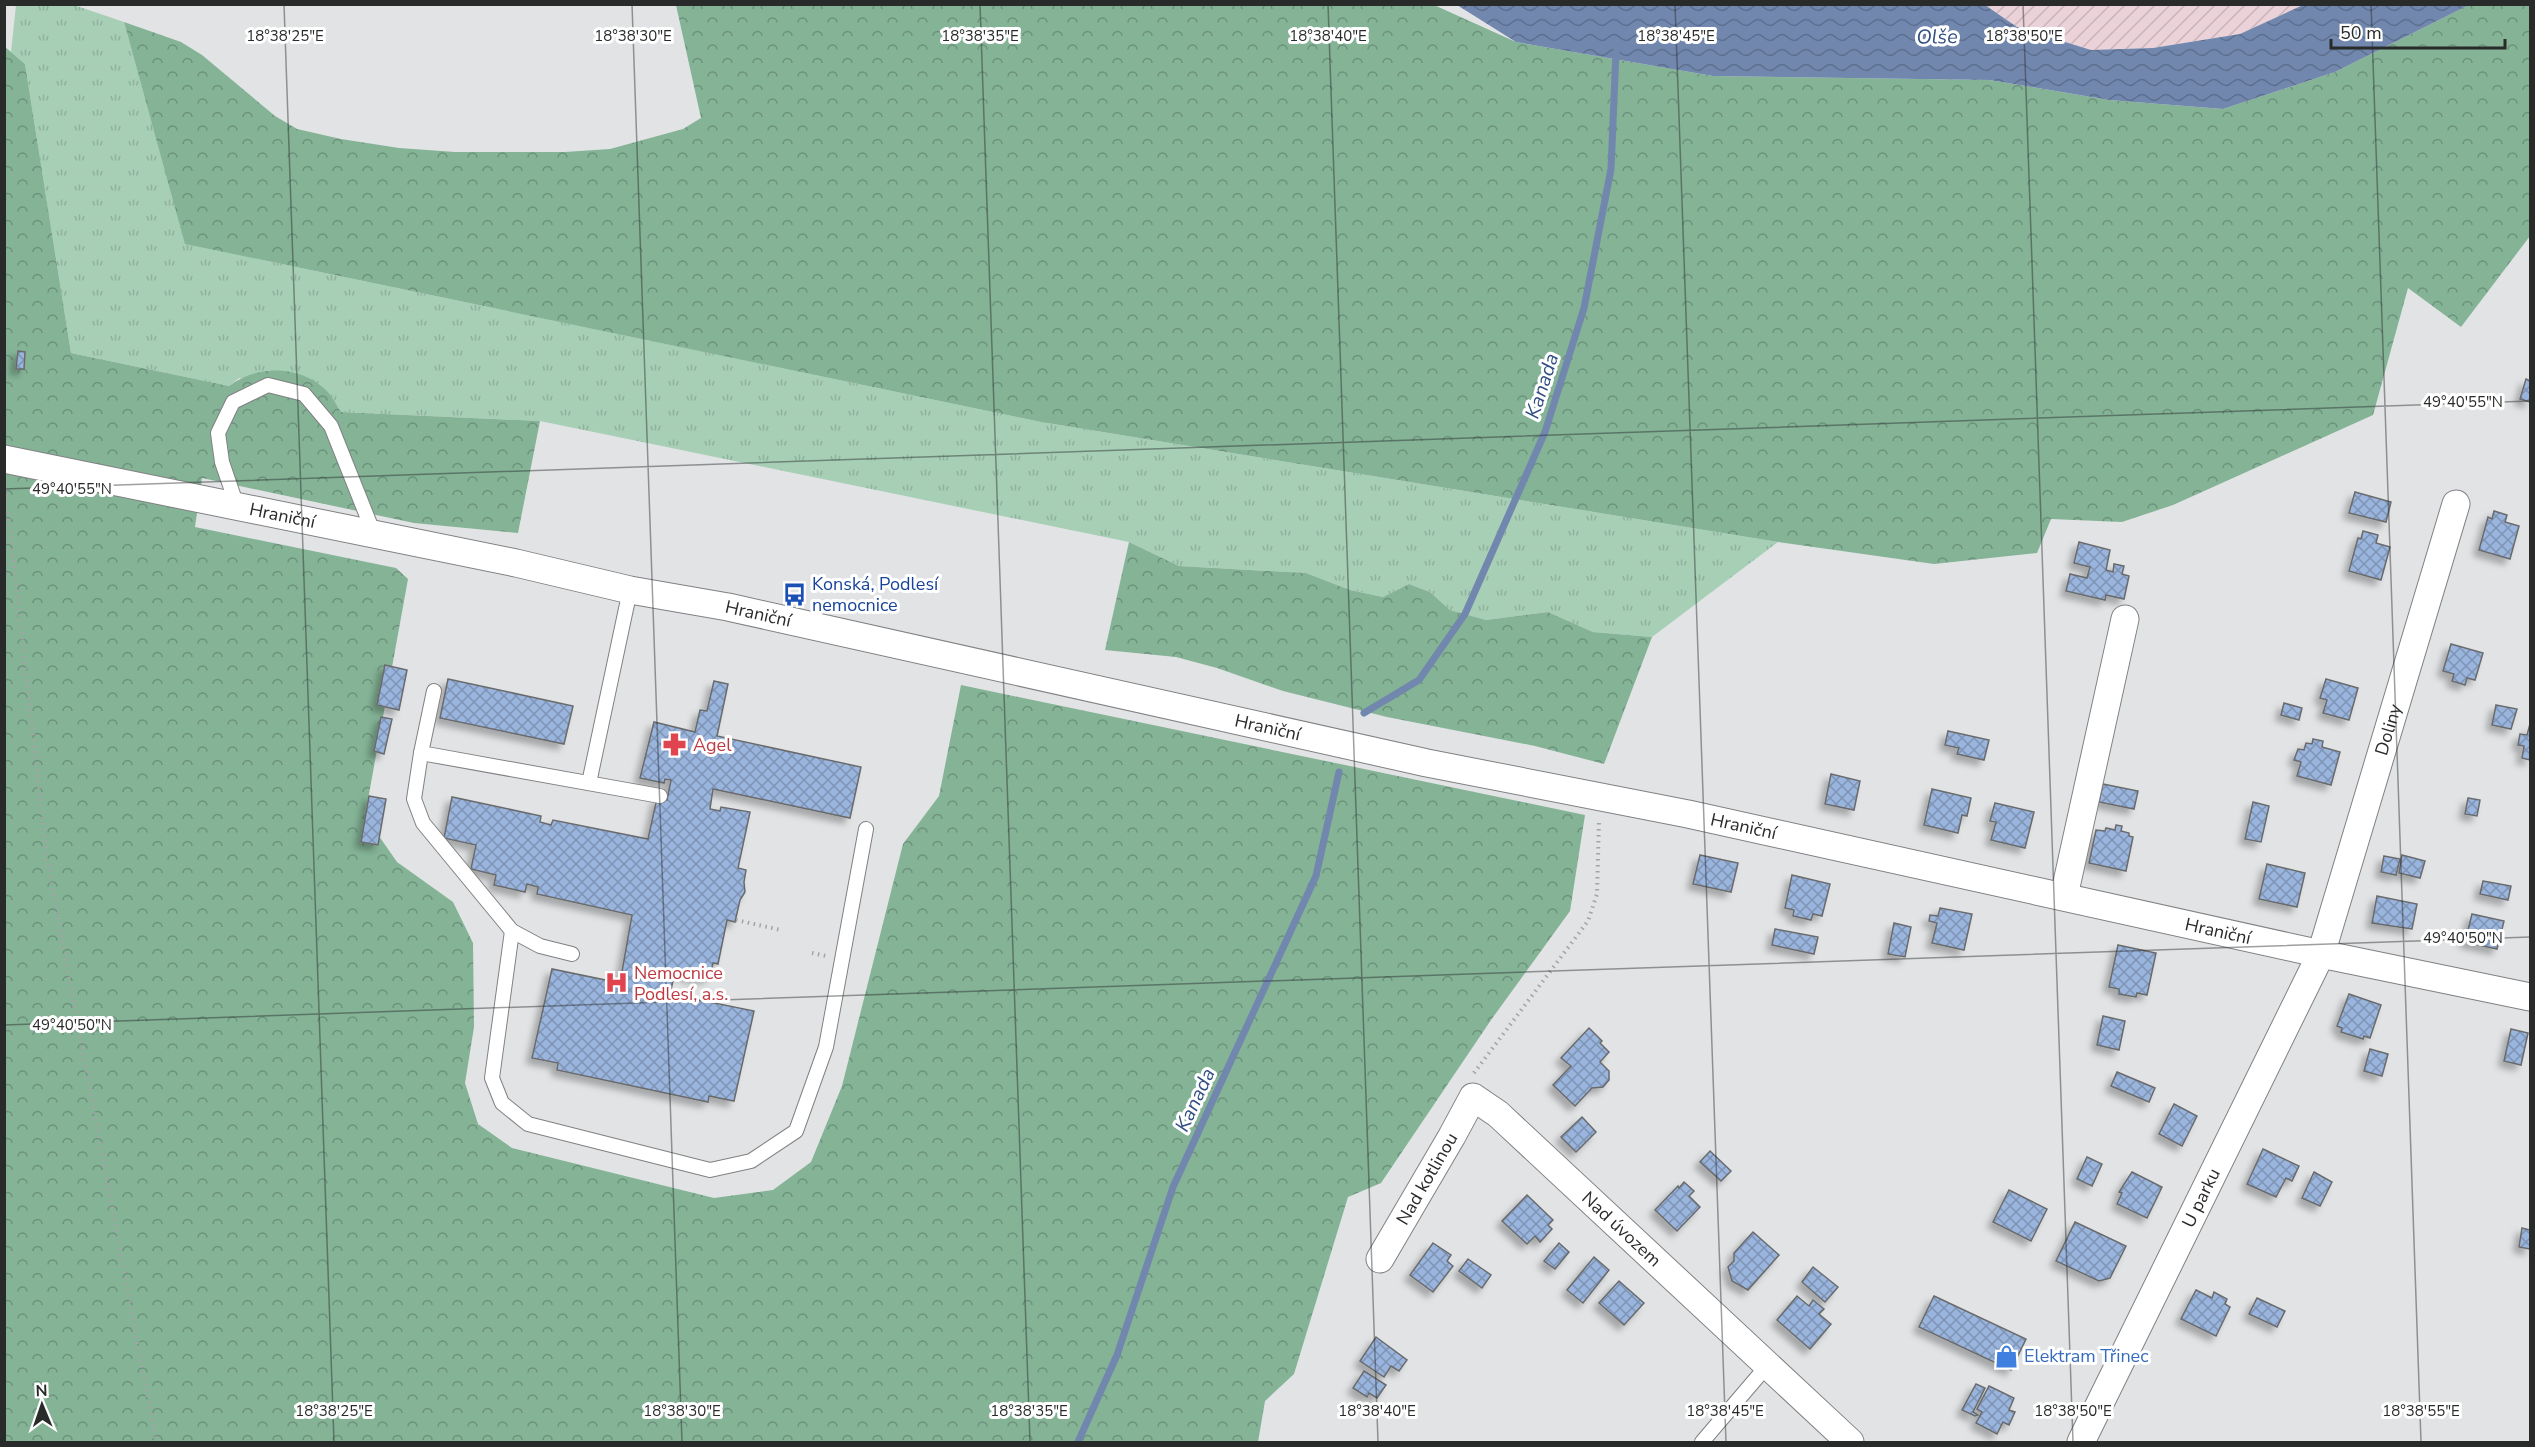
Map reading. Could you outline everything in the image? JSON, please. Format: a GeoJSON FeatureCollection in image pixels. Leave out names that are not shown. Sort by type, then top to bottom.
{"type":"FeatureCollection","features":[{"type":"Feature","properties":{"kind":"street","name":"Hraniční"},"geometry":{"type":"LineString","coordinates":[[4,459],[516,563],[630,590],[728,607],[1427,763],[1600,796],[2321,954],[2530,997]]}},
{"type":"Feature","properties":{"kind":"street","name":"Doliny"},"geometry":{"type":"LineString","coordinates":[[2321,954],[2456,504]]}},
{"type":"Feature","properties":{"kind":"street"},"geometry":{"type":"LineString","coordinates":[[2064,896],[2125,619]]}},
{"type":"Feature","properties":{"kind":"street","name":"U parku"},"geometry":{"type":"LineString","coordinates":[[2081,1443],[2321,954]]}},
{"type":"Feature","properties":{"kind":"street","name":"Nad kotlinou"},"geometry":{"type":"LineString","coordinates":[[1380,1259],[1473,1097]]}},
{"type":"Feature","properties":{"kind":"street","name":"Nad úvozem"},"geometry":{"type":"LineString","coordinates":[[1473,1097],[1498,1114],[1766,1367],[1850,1443]]}},
{"type":"Feature","properties":{"kind":"lane"},"geometry":{"type":"LineString","coordinates":[[237,507],[222,462],[218,433],[233,402],[268,385],[304,394],[331,426],[374,534]]}},
{"type":"Feature","properties":{"kind":"lane"},"geometry":{"type":"LineString","coordinates":[[589,783],[630,590]]}},
{"type":"Feature","properties":{"kind":"lane"},"geometry":{"type":"LineString","coordinates":[[434,691],[414,800],[423,823],[512,931],[540,946],[572,954]]}},
{"type":"Feature","properties":{"kind":"lane"},"geometry":{"type":"LineString","coordinates":[[421,753],[660,796]]}},
{"type":"Feature","properties":{"kind":"lane"},"geometry":{"type":"LineString","coordinates":[[512,931],[492,1078],[502,1103],[528,1124],[710,1170],[751,1161],[796,1131],[822,1058],[866,829]]}},
{"type":"Feature","properties":{"kind":"lane"},"geometry":{"type":"LineString","coordinates":[[1702,1443],[1766,1367]]}},
{"type":"Feature","properties":{"kind":"path"},"geometry":{"type":"LineString","coordinates":[[4,482],[47,859],[156,1443]]}},
{"type":"Feature","properties":{"kind":"path"},"geometry":{"type":"LineString","coordinates":[[1473,1097],[1470,1078],[1588,921],[1598,894],[1600,796]]}},
{"type":"Feature","properties":{"kind":"path"},"geometry":{"type":"LineString","coordinates":[[736,920],[781,930]]}},
{"type":"Feature","properties":{"kind":"shaded area"},"geometry":{"type":"Polygon","coordinates":[[[1985,5],[2303,5],[2240,34],[2153,48],[2091,50],[2017,27],[1985,5]]]}},
{"type":"Feature","properties":{"kind":"green space"},"geometry":{"type":"Polygon","coordinates":[[[16,5],[74,5],[124,22],[186,244],[1041,422],[1778,542],[1652,637],[1593,632],[1548,612],[1486,620],[1450,610],[1430,592],[1409,584],[1383,597],[1350,590],[1306,573],[1179,566],[1129,542],[540,421],[341,412],[328,392],[239,378],[229,386],[71,353],[25,64],[11,52],[16,5]]]}},
{"type":"Feature","properties":{"kind":"green space"},"geometry":{"type":"Polygon","coordinates":[[[676,5],[1434,5],[1516,42],[1713,76],[1990,80],[2109,100],[2223,109],[2335,72],[2469,5],[2530,5],[2530,236],[2461,327],[2408,288],[2373,415],[2173,505],[2122,522],[2051,519],[2037,553],[1934,564],[1778,542],[1041,422],[185,244],[124,22],[181,42],[202,55],[275,116],[297,129],[399,148],[455,152],[565,152],[610,149],[683,129],[701,118],[676,5]]]}},
{"type":"Feature","properties":{"kind":"green space"},"geometry":{"type":"Polygon","coordinates":[[[4,46],[25,64],[71,353],[229,386],[240,379],[266,371],[293,372],[317,383],[328,392],[341,412],[540,421],[518,533],[414,523],[202,478],[195,527],[396,568],[408,579],[365,816],[397,862],[453,902],[473,943],[474,1027],[465,1083],[478,1124],[512,1148],[714,1198],[773,1190],[811,1162],[842,1086],[903,844],[939,796],[961,685],[1585,815],[1570,911],[1491,1020],[1381,1183],[1348,1197],[1294,1374],[1265,1401],[1258,1442],[5,1442],[4,46]]]}},
{"type":"Feature","properties":{"kind":"green space"},"geometry":{"type":"Polygon","coordinates":[[[1129,542],[1179,566],[1306,573],[1350,590],[1383,597],[1409,584],[1430,592],[1450,610],[1486,620],[1548,612],[1593,632],[1652,637],[1604,764],[1535,746],[1387,717],[1283,691],[1217,668],[1176,657],[1105,650],[1129,542]]]}},
{"type":"Feature","properties":{"kind":"water","name":"Olše"},"geometry":{"type":"Polygon","coordinates":[[[1457,5],[1985,5],[2017,27],[2091,50],[2153,48],[2240,34],[2303,5],[2469,5],[2335,72],[2223,109],[2109,100],[1990,80],[1713,76],[1516,42],[1457,5]]]}},
{"type":"Feature","properties":{"kind":"building"},"geometry":{"type":"Polygon","coordinates":[[[18,351],[25,352],[24,369],[16,369],[18,351]]]}},
{"type":"Feature","properties":{"kind":"building"},"geometry":{"type":"Polygon","coordinates":[[[2526,379],[2530,381],[2530,402],[2520,399],[2526,379]]]}},
{"type":"Feature","properties":{"kind":"building"},"geometry":{"type":"Polygon","coordinates":[[[2355,492],[2391,502],[2386,522],[2349,513],[2355,492]]]}},
{"type":"Feature","properties":{"kind":"building"},"geometry":{"type":"Polygon","coordinates":[[[2494,511],[2507,515],[2505,522],[2519,526],[2510,559],[2479,550],[2488,517],[2492,519],[2494,511]]]}},
{"type":"Feature","properties":{"kind":"building"},"geometry":{"type":"Polygon","coordinates":[[[2363,531],[2378,535],[2376,543],[2390,547],[2381,580],[2349,571],[2358,538],[2361,539],[2363,531]]]}},
{"type":"Feature","properties":{"kind":"building"},"geometry":{"type":"Polygon","coordinates":[[[2079,542],[2110,550],[2106,570],[2113,572],[2114,564],[2124,566],[2122,574],[2129,576],[2124,599],[2106,595],[2105,600],[2066,591],[2070,574],[2087,578],[2090,567],[2074,563],[2079,542]]]}},
{"type":"Feature","properties":{"kind":"building"},"geometry":{"type":"Polygon","coordinates":[[[2451,644],[2483,653],[2475,680],[2467,678],[2465,685],[2452,681],[2454,674],[2443,671],[2451,644]]]}},
{"type":"Feature","properties":{"kind":"building"},"geometry":{"type":"Polygon","coordinates":[[[385,665],[407,670],[399,710],[377,705],[385,665]]]}},
{"type":"Feature","properties":{"kind":"building"},"geometry":{"type":"Polygon","coordinates":[[[448,679],[573,706],[564,744],[440,718],[448,679]]]}},
{"type":"Feature","properties":{"kind":"building"},"geometry":{"type":"Polygon","coordinates":[[[2326,679],[2358,688],[2349,720],[2323,713],[2327,700],[2320,698],[2326,679]]]}},
{"type":"Feature","properties":{"kind":"building"},"geometry":{"type":"Polygon","coordinates":[[[714,681],[728,684],[717,736],[861,767],[850,818],[713,789],[710,809],[720,811],[721,807],[750,812],[738,868],[746,870],[745,892],[740,900],[735,922],[727,920],[718,964],[713,963],[710,977],[697,978],[675,972],[670,994],[754,1011],[734,1101],[709,1096],[708,1102],[557,1070],[558,1063],[532,1058],[552,969],[620,983],[632,915],[537,894],[538,887],[527,884],[525,892],[494,885],[496,875],[471,869],[476,845],[444,838],[452,797],[541,816],[540,822],[551,825],[553,820],[648,839],[657,798],[667,800],[671,780],[665,779],[664,783],[640,778],[654,722],[695,732],[700,710],[707,711],[714,681]]]}},
{"type":"Feature","properties":{"kind":"building"},"geometry":{"type":"Polygon","coordinates":[[[2284,703],[2302,708],[2299,720],[2281,715],[2284,703]]]}},
{"type":"Feature","properties":{"kind":"building"},"geometry":{"type":"Polygon","coordinates":[[[2496,705],[2517,709],[2511,729],[2492,725],[2496,705]]]}},
{"type":"Feature","properties":{"kind":"building"},"geometry":{"type":"Polygon","coordinates":[[[381,717],[392,719],[384,754],[374,751],[381,717]]]}},
{"type":"Feature","properties":{"kind":"building"},"geometry":{"type":"Polygon","coordinates":[[[2530,724],[2530,760],[2522,758],[2524,746],[2518,745],[2520,734],[2527,735],[2530,724]]]}},
{"type":"Feature","properties":{"kind":"building"},"geometry":{"type":"Polygon","coordinates":[[[1948,731],[1989,740],[1984,760],[1957,754],[1959,748],[1945,745],[1948,731]]]}},
{"type":"Feature","properties":{"kind":"building"},"geometry":{"type":"Polygon","coordinates":[[[2313,739],[2323,741],[2322,747],[2340,752],[2331,785],[2297,776],[2301,762],[2294,760],[2298,749],[2304,750],[2306,743],[2312,744],[2313,739]]]}},
{"type":"Feature","properties":{"kind":"building"},"geometry":{"type":"Polygon","coordinates":[[[1831,774],[1860,781],[1854,810],[1825,804],[1831,774]]]}},
{"type":"Feature","properties":{"kind":"building"},"geometry":{"type":"Polygon","coordinates":[[[2103,784],[2138,791],[2134,809],[2099,802],[2103,784]]]}},
{"type":"Feature","properties":{"kind":"building"},"geometry":{"type":"Polygon","coordinates":[[[1932,789],[1971,798],[1967,816],[1962,815],[1958,833],[1924,825],[1932,789]]]}},
{"type":"Feature","properties":{"kind":"building"},"geometry":{"type":"Polygon","coordinates":[[[369,796],[386,799],[378,845],[361,842],[369,796]]]}},
{"type":"Feature","properties":{"kind":"building"},"geometry":{"type":"Polygon","coordinates":[[[2468,798],[2480,800],[2477,816],[2465,814],[2468,798]]]}},
{"type":"Feature","properties":{"kind":"building"},"geometry":{"type":"Polygon","coordinates":[[[2253,802],[2269,806],[2261,842],[2245,839],[2253,802]]]}},
{"type":"Feature","properties":{"kind":"building"},"geometry":{"type":"Polygon","coordinates":[[[1995,803],[2034,812],[2025,848],[1991,840],[1996,822],[1990,821],[1995,803]]]}},
{"type":"Feature","properties":{"kind":"building"},"geometry":{"type":"Polygon","coordinates":[[[2116,825],[2122,826],[2121,831],[2133,837],[2126,871],[2089,863],[2096,830],[2105,831],[2106,828],[2115,830],[2116,825]]]}},
{"type":"Feature","properties":{"kind":"building"},"geometry":{"type":"Polygon","coordinates":[[[1700,855],[1738,863],[1731,892],[1693,884],[1700,855]]]}},
{"type":"Feature","properties":{"kind":"building"},"geometry":{"type":"Polygon","coordinates":[[[2402,855],[2425,861],[2420,878],[2399,873],[2402,855]]]}},
{"type":"Feature","properties":{"kind":"building"},"geometry":{"type":"Polygon","coordinates":[[[2384,856],[2400,859],[2396,875],[2381,872],[2384,856]]]}},
{"type":"Feature","properties":{"kind":"building"},"geometry":{"type":"Polygon","coordinates":[[[2267,864],[2305,873],[2297,907],[2259,899],[2267,864]]]}},
{"type":"Feature","properties":{"kind":"building"},"geometry":{"type":"Polygon","coordinates":[[[1792,875],[1830,884],[1822,916],[1813,914],[1811,920],[1793,916],[1794,910],[1785,908],[1792,875]]]}},
{"type":"Feature","properties":{"kind":"building"},"geometry":{"type":"Polygon","coordinates":[[[2483,881],[2511,886],[2508,900],[2480,894],[2483,881]]]}},
{"type":"Feature","properties":{"kind":"building"},"geometry":{"type":"Polygon","coordinates":[[[2377,896],[2417,904],[2412,929],[2372,923],[2377,896]]]}},
{"type":"Feature","properties":{"kind":"building"},"geometry":{"type":"Polygon","coordinates":[[[1940,908],[1972,914],[1964,950],[1932,943],[1937,923],[1929,921],[1930,915],[1938,916],[1940,908]]]}},
{"type":"Feature","properties":{"kind":"building"},"geometry":{"type":"Polygon","coordinates":[[[2472,914],[2504,921],[2497,949],[2465,942],[2472,914]]]}},
{"type":"Feature","properties":{"kind":"building"},"geometry":{"type":"Polygon","coordinates":[[[1894,923],[1911,927],[1905,957],[1888,954],[1894,923]]]}},
{"type":"Feature","properties":{"kind":"building"},"geometry":{"type":"Polygon","coordinates":[[[1775,929],[1818,937],[1814,954],[1772,945],[1775,929]]]}},
{"type":"Feature","properties":{"kind":"building"},"geometry":{"type":"Polygon","coordinates":[[[2118,945],[2156,953],[2147,995],[2137,993],[2136,997],[2119,994],[2119,989],[2109,987],[2118,945]]]}},
{"type":"Feature","properties":{"kind":"building"},"geometry":{"type":"Polygon","coordinates":[[[2349,994],[2381,1005],[2370,1038],[2364,1036],[2363,1039],[2341,1032],[2342,1028],[2337,1026],[2349,994]]]}},
{"type":"Feature","properties":{"kind":"building"},"geometry":{"type":"Polygon","coordinates":[[[2103,1016],[2125,1021],[2119,1050],[2097,1045],[2103,1016]]]}},
{"type":"Feature","properties":{"kind":"building"},"geometry":{"type":"Polygon","coordinates":[[[1589,1028],[1609,1052],[1600,1062],[1609,1071],[1609,1080],[1603,1087],[1592,1088],[1575,1106],[1553,1085],[1571,1066],[1561,1058],[1589,1028]]]}},
{"type":"Feature","properties":{"kind":"building"},"geometry":{"type":"Polygon","coordinates":[[[2511,1029],[2528,1033],[2521,1065],[2504,1061],[2511,1029]]]}},
{"type":"Feature","properties":{"kind":"building"},"geometry":{"type":"Polygon","coordinates":[[[2370,1049],[2388,1054],[2382,1076],[2364,1071],[2370,1049]]]}},
{"type":"Feature","properties":{"kind":"building"},"geometry":{"type":"Polygon","coordinates":[[[2117,1072],[2155,1088],[2149,1102],[2111,1086],[2117,1072]]]}},
{"type":"Feature","properties":{"kind":"building"},"geometry":{"type":"Polygon","coordinates":[[[2174,1104],[2197,1116],[2182,1146],[2159,1134],[2174,1104]]]}},
{"type":"Feature","properties":{"kind":"building"},"geometry":{"type":"Polygon","coordinates":[[[1582,1117],[1596,1132],[1576,1152],[1561,1137],[1582,1117]]]}},
{"type":"Feature","properties":{"kind":"building"},"geometry":{"type":"Polygon","coordinates":[[[2263,1149],[2299,1166],[2292,1181],[2286,1178],[2276,1197],[2247,1184],[2263,1149]]]}},
{"type":"Feature","properties":{"kind":"building"},"geometry":{"type":"Polygon","coordinates":[[[1710,1151],[1731,1171],[1721,1181],[1700,1162],[1710,1151]]]}},
{"type":"Feature","properties":{"kind":"building"},"geometry":{"type":"Polygon","coordinates":[[[2087,1157],[2102,1164],[2092,1186],[2077,1179],[2087,1157]]]}},
{"type":"Feature","properties":{"kind":"building"},"geometry":{"type":"Polygon","coordinates":[[[2132,1172],[2162,1187],[2147,1218],[2117,1204],[2122,1193],[2119,1192],[2132,1172]]]}},
{"type":"Feature","properties":{"kind":"building"},"geometry":{"type":"Polygon","coordinates":[[[2314,1172],[2332,1182],[2320,1206],[2302,1198],[2314,1172]]]}},
{"type":"Feature","properties":{"kind":"building"},"geometry":{"type":"Polygon","coordinates":[[[1684,1182],[1694,1191],[1689,1196],[1700,1207],[1677,1231],[1655,1210],[1684,1182]]]}},
{"type":"Feature","properties":{"kind":"building"},"geometry":{"type":"Polygon","coordinates":[[[2009,1190],[2047,1209],[2031,1241],[1993,1222],[2009,1190]]]}},
{"type":"Feature","properties":{"kind":"building"},"geometry":{"type":"Polygon","coordinates":[[[1527,1195],[1553,1220],[1548,1225],[1552,1229],[1540,1242],[1535,1236],[1527,1244],[1502,1221],[1527,1195]]]}},
{"type":"Feature","properties":{"kind":"building"},"geometry":{"type":"Polygon","coordinates":[[[2075,1222],[2126,1246],[2110,1278],[2099,1281],[2056,1261],[2075,1222]]]}},
{"type":"Feature","properties":{"kind":"building"},"geometry":{"type":"Polygon","coordinates":[[[2522,1228],[2530,1230],[2530,1249],[2519,1247],[2522,1228]]]}},
{"type":"Feature","properties":{"kind":"building"},"geometry":{"type":"Polygon","coordinates":[[[1753,1232],[1779,1255],[1748,1290],[1732,1281],[1728,1267],[1734,1261],[1734,1253],[1753,1232]]]}},
{"type":"Feature","properties":{"kind":"building"},"geometry":{"type":"Polygon","coordinates":[[[1433,1243],[1451,1255],[1447,1261],[1453,1266],[1433,1292],[1410,1275],[1433,1243]]]}},
{"type":"Feature","properties":{"kind":"building"},"geometry":{"type":"Polygon","coordinates":[[[1559,1243],[1569,1252],[1555,1269],[1544,1261],[1559,1243]]]}},
{"type":"Feature","properties":{"kind":"building"},"geometry":{"type":"Polygon","coordinates":[[[1594,1257],[1609,1270],[1583,1303],[1567,1290],[1594,1257]]]}},
{"type":"Feature","properties":{"kind":"building"},"geometry":{"type":"Polygon","coordinates":[[[1468,1259],[1491,1275],[1482,1288],[1459,1271],[1468,1259]]]}},
{"type":"Feature","properties":{"kind":"building"},"geometry":{"type":"Polygon","coordinates":[[[1813,1267],[1838,1287],[1825,1302],[1802,1282],[1813,1267]]]}},
{"type":"Feature","properties":{"kind":"building"},"geometry":{"type":"Polygon","coordinates":[[[1619,1281],[1644,1303],[1624,1325],[1599,1303],[1619,1281]]]}},
{"type":"Feature","properties":{"kind":"building"},"geometry":{"type":"Polygon","coordinates":[[[2196,1290],[2212,1298],[2214,1292],[2227,1299],[2225,1304],[2230,1307],[2216,1336],[2181,1319],[2196,1290]]]}},
{"type":"Feature","properties":{"kind":"building"},"geometry":{"type":"Polygon","coordinates":[[[1797,1296],[1809,1306],[1813,1300],[1824,1309],[1819,1314],[1831,1324],[1810,1349],[1777,1320],[1797,1296]]]}},
{"type":"Feature","properties":{"kind":"building"},"geometry":{"type":"Polygon","coordinates":[[[1934,1296],[2026,1339],[2011,1370],[1919,1327],[1934,1296]]]}},
{"type":"Feature","properties":{"kind":"building"},"geometry":{"type":"Polygon","coordinates":[[[2257,1298],[2285,1311],[2277,1327],[2249,1314],[2257,1298]]]}},
{"type":"Feature","properties":{"kind":"building"},"geometry":{"type":"Polygon","coordinates":[[[1376,1337],[1407,1360],[1399,1371],[1391,1366],[1384,1377],[1360,1361],[1376,1337]]]}},
{"type":"Feature","properties":{"kind":"building"},"geometry":{"type":"Polygon","coordinates":[[[1364,1371],[1386,1385],[1377,1398],[1369,1393],[1367,1397],[1353,1388],[1364,1371]]]}},
{"type":"Feature","properties":{"kind":"building"},"geometry":{"type":"Polygon","coordinates":[[[1976,1384],[1985,1388],[1973,1412],[1978,1415],[1975,1416],[1962,1410],[1976,1384]]]}},
{"type":"Feature","properties":{"kind":"building"},"geometry":{"type":"Polygon","coordinates":[[[1989,1386],[2014,1398],[2009,1410],[2015,1412],[2009,1425],[2003,1422],[1997,1434],[1976,1423],[1982,1412],[1977,1409],[1989,1386]]]}},
{"type":"Feature","properties":{"kind":"waterway","name":"Kanada"},"geometry":{"type":"LineString","coordinates":[[1364,713],[1419,680],[1465,614],[1545,432],[1584,308],[1611,169],[1616,52]]}},
{"type":"Feature","properties":{"kind":"waterway","name":"Kanada"},"geometry":{"type":"LineString","coordinates":[[1078,1442],[1117,1355],[1173,1187],[1316,876],[1339,772]]}},
{"type":"Feature","properties":{"kind":"place","name":"Konská, Podlesí nemocnice"},"geometry":{"type":"Point","coordinates":[794,594]}},
{"type":"Feature","properties":{"kind":"place","name":"Agel"},"geometry":{"type":"Point","coordinates":[675,745]}},
{"type":"Feature","properties":{"kind":"place","name":"Nemocnice Podlesí, a.s."},"geometry":{"type":"Point","coordinates":[616,983]}},
{"type":"Feature","properties":{"kind":"place","name":"Elektram Třinec"},"geometry":{"type":"Point","coordinates":[2006,1356]}}]}
